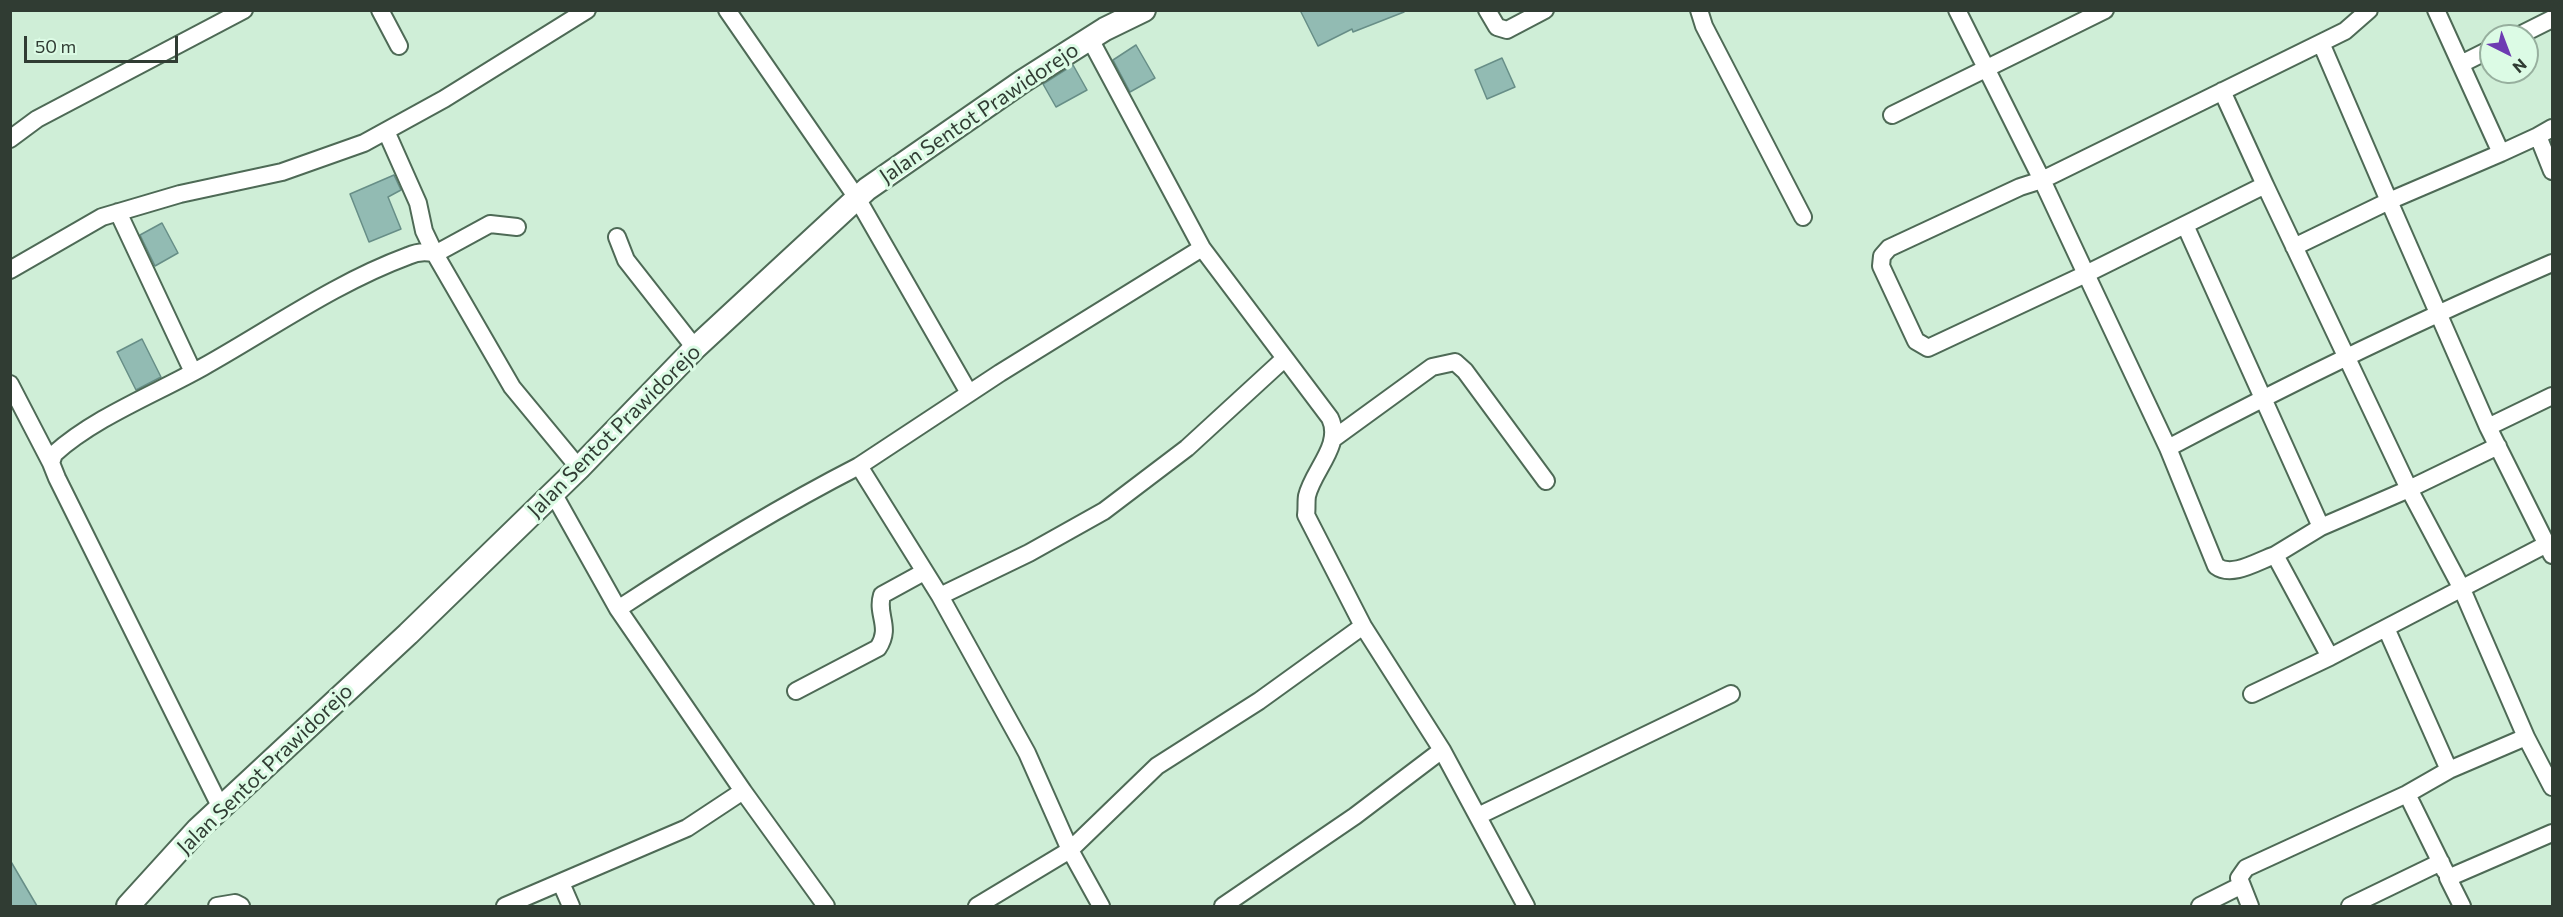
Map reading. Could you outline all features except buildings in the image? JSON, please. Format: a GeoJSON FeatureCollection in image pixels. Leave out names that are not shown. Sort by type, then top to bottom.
{"type":"FeatureCollection","features":[{"type":"Feature","properties":{"kind":"main road","name":"Jalan Sentot Prawidorejo"},"geometry":{"type":"LineString","coordinates":[[128,906],[198,829],[408,634],[579,468],[695,348],[867,189],[1023,81],[1090,39],[1144,10]]}},
{"type":"Feature","properties":{"kind":"street"},"geometry":{"type":"LineString","coordinates":[[10,139],[38,119],[244,10]]}},
{"type":"Feature","properties":{"kind":"street"},"geometry":{"type":"LineString","coordinates":[[380,10],[399,46]]}},
{"type":"Feature","properties":{"kind":"street"},"geometry":{"type":"LineString","coordinates":[[10,270],[102,216],[180,194],[282,172],[364,143],[444,99],[586,10]]}},
{"type":"Feature","properties":{"kind":"street"},"geometry":{"type":"LineString","coordinates":[[727,10],[857,198],[969,393]]}},
{"type":"Feature","properties":{"kind":"street"},"geometry":{"type":"LineString","coordinates":[[1487,10],[1497,27],[1507,30],[1545,10]]}},
{"type":"Feature","properties":{"kind":"street"},"geometry":{"type":"LineString","coordinates":[[1699,10],[1704,26],[1803,217]]}},
{"type":"Feature","properties":{"kind":"street"},"geometry":{"type":"LineString","coordinates":[[1957,10],[2042,180],[2168,448],[2216,566],[2221,570],[2232,571],[2275,555],[2321,527],[2409,489],[2498,446]]}},
{"type":"Feature","properties":{"kind":"street"},"geometry":{"type":"LineString","coordinates":[[1892,115],[2105,10]]}},
{"type":"Feature","properties":{"kind":"street"},"geometry":{"type":"LineString","coordinates":[[2265,185],[2086,274],[1928,348],[1917,341],[1881,266],[1882,256],[1889,248],[2020,187],[2042,180],[2344,32],[2369,10]]}},
{"type":"Feature","properties":{"kind":"street"},"geometry":{"type":"LineString","coordinates":[[2436,10],[2501,153]]}},
{"type":"Feature","properties":{"kind":"street"},"geometry":{"type":"LineString","coordinates":[[2539,26],[2553,19]]}},
{"type":"Feature","properties":{"kind":"street"},"geometry":{"type":"LineString","coordinates":[[1090,39],[1202,248],[1335,427],[1333,439],[1307,496],[1306,515],[1363,626],[1442,750],[1526,906]]}},
{"type":"Feature","properties":{"kind":"street"},"geometry":{"type":"LineString","coordinates":[[2252,694],[2331,657],[2548,539],[2488,427],[2320,43]]}},
{"type":"Feature","properties":{"kind":"street"},"geometry":{"type":"LineString","coordinates":[[2461,64],[2479,56]]}},
{"type":"Feature","properties":{"kind":"street"},"geometry":{"type":"LineString","coordinates":[[2222,91],[2345,357],[2409,489],[2461,587],[2526,737],[2552,781]]}},
{"type":"Feature","properties":{"kind":"street"},"geometry":{"type":"LineString","coordinates":[[386,131],[418,203],[424,231],[435,254],[512,387],[579,468]]}},
{"type":"Feature","properties":{"kind":"street"},"geometry":{"type":"LineString","coordinates":[[2295,247],[2389,201],[2545,132],[2553,171]]}},
{"type":"Feature","properties":{"kind":"street"},"geometry":{"type":"LineString","coordinates":[[118,212],[193,372]]}},
{"type":"Feature","properties":{"kind":"street"},"geometry":{"type":"LineString","coordinates":[[51,463],[54,454],[113,415],[356,279],[410,255],[427,252],[435,254],[490,224],[517,227]]}},
{"type":"Feature","properties":{"kind":"street"},"geometry":{"type":"LineString","coordinates":[[2185,225],[2321,527]]}},
{"type":"Feature","properties":{"kind":"street"},"geometry":{"type":"LineString","coordinates":[[617,237],[626,260],[695,348]]}},
{"type":"Feature","properties":{"kind":"street"},"geometry":{"type":"LineString","coordinates":[[618,609],[715,545],[859,466],[969,393],[1202,248]]}},
{"type":"Feature","properties":{"kind":"street"},"geometry":{"type":"LineString","coordinates":[[2168,448],[2264,397],[2438,312],[2553,262]]}},
{"type":"Feature","properties":{"kind":"street"},"geometry":{"type":"LineString","coordinates":[[940,596],[1029,553],[1104,512],[1187,448],[1284,359]]}},
{"type":"Feature","properties":{"kind":"street"},"geometry":{"type":"LineString","coordinates":[[1333,439],[1432,367],[1455,362],[1465,371],[1546,481]]}},
{"type":"Feature","properties":{"kind":"street"},"geometry":{"type":"LineString","coordinates":[[10,384],[221,808]]}},
{"type":"Feature","properties":{"kind":"street"},"geometry":{"type":"LineString","coordinates":[[2488,427],[2553,396]]}},
{"type":"Feature","properties":{"kind":"street"},"geometry":{"type":"LineString","coordinates":[[859,466],[940,596],[1027,753],[1070,850],[1101,906]]}},
{"type":"Feature","properties":{"kind":"street"},"geometry":{"type":"LineString","coordinates":[[553,493],[618,609],[743,792],[826,906]]}},
{"type":"Feature","properties":{"kind":"street"},"geometry":{"type":"LineString","coordinates":[[2275,555],[2331,657]]}},
{"type":"Feature","properties":{"kind":"street"},"geometry":{"type":"LineString","coordinates":[[796,691],[878,648],[885,637],[880,602],[882,595],[924,572]]}},
{"type":"Feature","properties":{"kind":"street"},"geometry":{"type":"LineString","coordinates":[[977,906],[1070,850],[1157,766],[1259,701],[1363,626]]}},
{"type":"Feature","properties":{"kind":"street"},"geometry":{"type":"LineString","coordinates":[[2386,628],[2450,770]]}},
{"type":"Feature","properties":{"kind":"street"},"geometry":{"type":"LineString","coordinates":[[1478,816],[1731,694]]}},
{"type":"Feature","properties":{"kind":"street"},"geometry":{"type":"LineString","coordinates":[[2250,906],[2240,886],[2239,878],[2246,868],[2407,794],[2450,770],[2526,737]]}},
{"type":"Feature","properties":{"kind":"street"},"geometry":{"type":"LineString","coordinates":[[1223,906],[1355,816],[1442,750]]}},
{"type":"Feature","properties":{"kind":"street"},"geometry":{"type":"LineString","coordinates":[[505,906],[687,828],[743,792]]}},
{"type":"Feature","properties":{"kind":"street"},"geometry":{"type":"LineString","coordinates":[[2407,794],[2462,906]]}},
{"type":"Feature","properties":{"kind":"street"},"geometry":{"type":"LineString","coordinates":[[2448,878],[2553,833]]}},
{"type":"Feature","properties":{"kind":"street"},"geometry":{"type":"LineString","coordinates":[[2350,906],[2441,862]]}},
{"type":"Feature","properties":{"kind":"street"},"geometry":{"type":"LineString","coordinates":[[561,883],[571,906]]}},
{"type":"Feature","properties":{"kind":"street"},"geometry":{"type":"LineString","coordinates":[[2200,906],[2240,886]]}},
{"type":"Feature","properties":{"kind":"street"},"geometry":{"type":"LineString","coordinates":[[217,906],[235,903],[241,906]]}}]}
